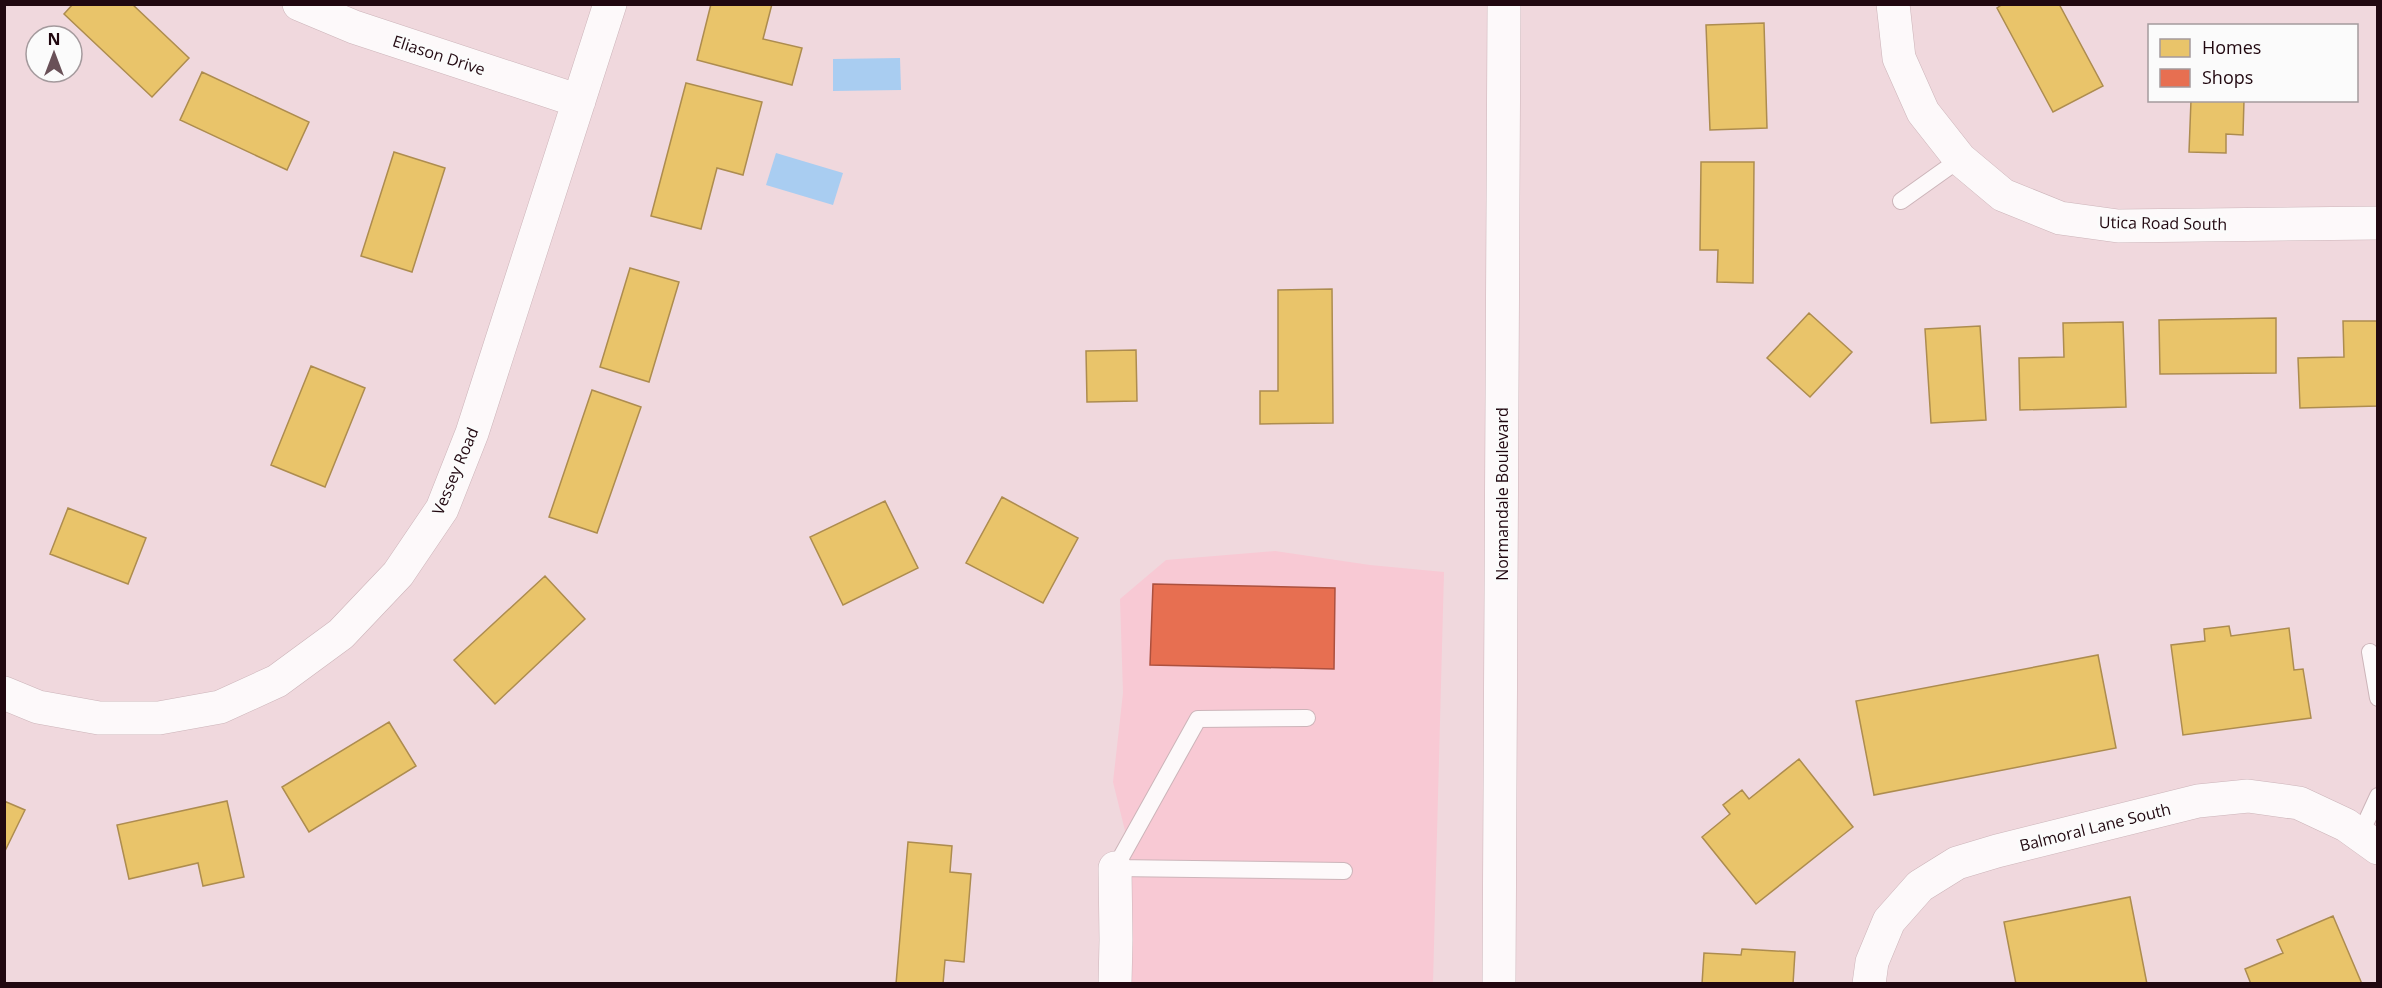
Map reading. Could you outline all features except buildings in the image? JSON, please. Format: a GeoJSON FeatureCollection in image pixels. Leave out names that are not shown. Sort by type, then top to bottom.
{"type":"FeatureCollection","features":[{"type":"Feature","properties":{"kind":"street","name":"Eliason Drive"},"geometry":{"type":"LineString","coordinates":[[299,4],[354,27],[579,101]]}},
{"type":"Feature","properties":{"kind":"street","name":"Vessey Road"},"geometry":{"type":"LineString","coordinates":[[4,693],[38,707],[99,718],[159,718],[220,707],[277,681],[341,634],[398,574],[442,509],[471,433],[610,4]]}},
{"type":"Feature","properties":{"kind":"street","name":"Normandale Boulevard"},"geometry":{"type":"LineString","coordinates":[[1499,984],[1504,4]]}},
{"type":"Feature","properties":{"kind":"street","name":"Utica Road South"},"geometry":{"type":"LineString","coordinates":[[1893,4],[1899,58],[1923,112],[1960,159],[2003,195],[2060,218],[2118,225],[2378,223]]}},
{"type":"Feature","properties":{"kind":"street","name":"Balmoral Lane South"},"geometry":{"type":"LineString","coordinates":[[1869,984],[1872,962],[1889,921],[1920,886],[1957,862],[2198,801],[2248,796],[2299,803],[2346,825],[2369,842]]}},
{"type":"Feature","properties":{"kind":"street"},"geometry":{"type":"LineString","coordinates":[[1115,868],[1115,984]]}},
{"type":"Feature","properties":{"kind":"lane"},"geometry":{"type":"LineString","coordinates":[[1901,201],[1960,159]]}},
{"type":"Feature","properties":{"kind":"lane"},"geometry":{"type":"LineString","coordinates":[[2370,652],[2378,698]]}},
{"type":"Feature","properties":{"kind":"lane"},"geometry":{"type":"LineString","coordinates":[[1307,718],[1198,719],[1115,868],[1344,871]]}},
{"type":"Feature","properties":{"kind":"lane"},"geometry":{"type":"LineString","coordinates":[[2369,842],[2378,796]]}},
{"type":"Feature","properties":{"kind":"shaded area"},"geometry":{"type":"Polygon","coordinates":[[[1275,551],[1370,565],[1444,572],[1433,983],[1117,983],[1128,843],[1113,782],[1123,693],[1120,599],[1166,560],[1275,551]]]}},
{"type":"Feature","properties":{"kind":"water"},"geometry":{"type":"Polygon","coordinates":[[[900,58],[901,90],[833,91],[833,59],[900,58]]]}},
{"type":"Feature","properties":{"kind":"water"},"geometry":{"type":"Polygon","coordinates":[[[776,153],[843,173],[833,205],[766,185],[776,153]]]}}]}
